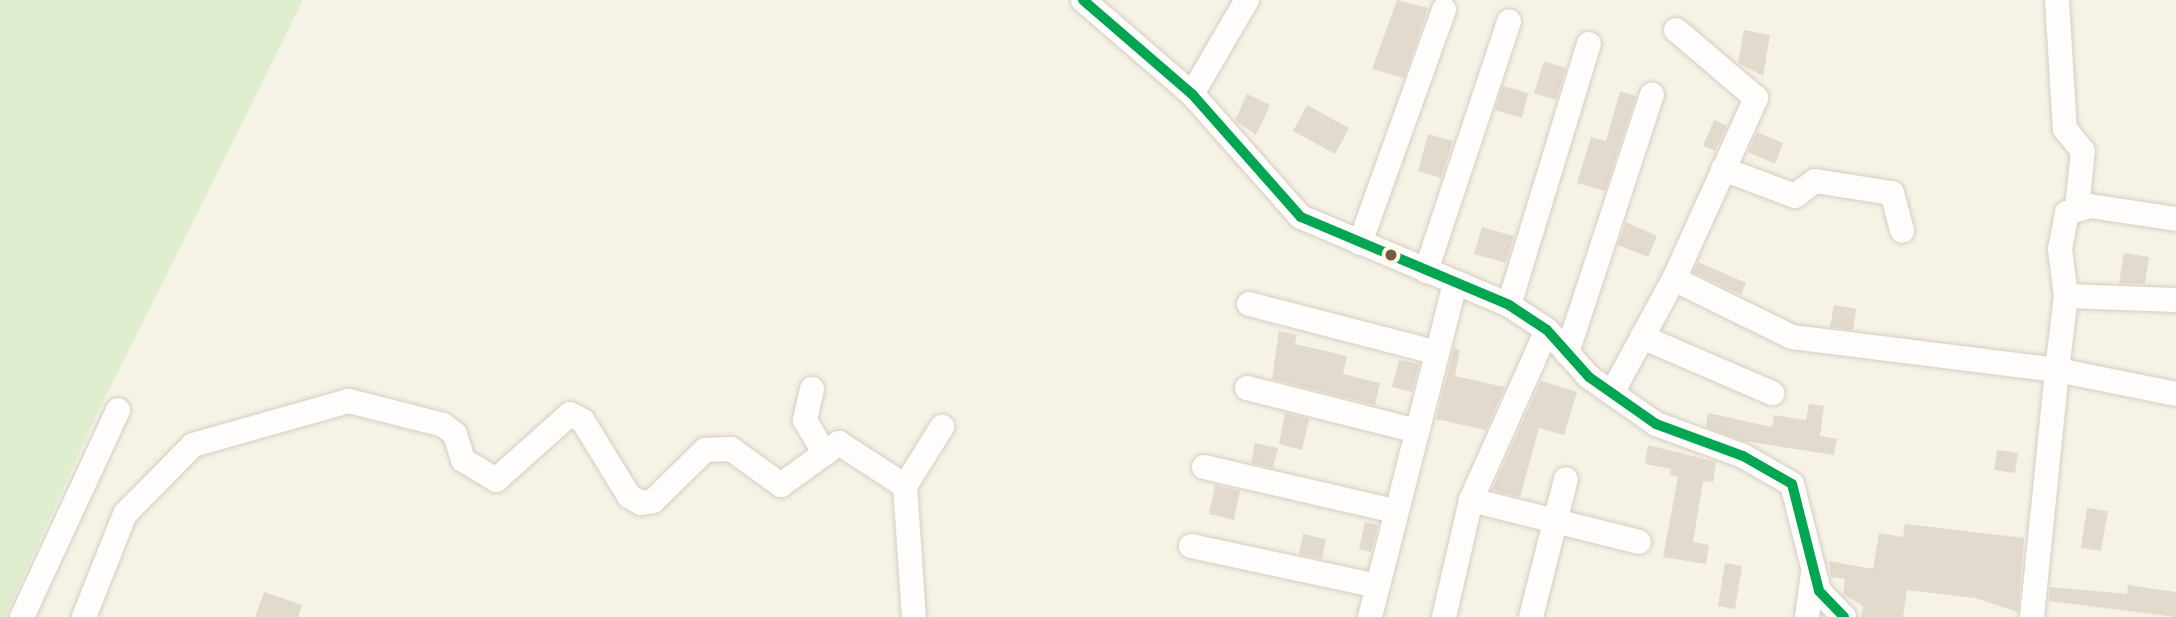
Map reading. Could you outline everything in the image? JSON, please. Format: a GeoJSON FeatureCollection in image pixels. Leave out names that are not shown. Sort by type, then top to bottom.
{"type":"FeatureCollection","features":[{"type":"Feature","properties":{"kind":"street"},"geometry":{"type":"LineString","coordinates":[[1083,0],[1192,94],[1301,217],[1509,304],[1547,330],[1612,393],[1656,425],[1743,457],[1792,484],[1819,591],[1844,617]]}},
{"type":"Feature","properties":{"kind":"street"},"geometry":{"type":"LineString","coordinates":[[1192,94],[1247,0]]}},
{"type":"Feature","properties":{"kind":"street"},"geometry":{"type":"LineString","coordinates":[[2033,616],[2066,296],[2060,230],[2077,207],[2083,151],[2065,129],[2057,0]]}},
{"type":"Feature","properties":{"kind":"street"},"geometry":{"type":"LineString","coordinates":[[1360,243],[1444,10]]}},
{"type":"Feature","properties":{"kind":"street"},"geometry":{"type":"LineString","coordinates":[[1426,271],[1509,21]]}},
{"type":"Feature","properties":{"kind":"street"},"geometry":{"type":"LineString","coordinates":[[1612,393],[1674,279],[1756,98],[1676,30]]}},
{"type":"Feature","properties":{"kind":"street"},"geometry":{"type":"LineString","coordinates":[[1509,304],[1589,44]]}},
{"type":"Feature","properties":{"kind":"street"},"geometry":{"type":"LineString","coordinates":[[1567,352],[1652,95]]}},
{"type":"Feature","properties":{"kind":"street"},"geometry":{"type":"LineString","coordinates":[[1723,169],[1795,196],[1815,181],[1892,193],[1902,231]]}},
{"type":"Feature","properties":{"kind":"street"},"geometry":{"type":"LineString","coordinates":[[2077,207],[2176,219]]}},
{"type":"Feature","properties":{"kind":"street"},"geometry":{"type":"LineString","coordinates":[[1674,279],[1792,337],[2057,370],[2176,394]]}},
{"type":"Feature","properties":{"kind":"street"},"geometry":{"type":"LineString","coordinates":[[1370,617],[1434,352],[1455,283]]}},
{"type":"Feature","properties":{"kind":"street"},"geometry":{"type":"LineString","coordinates":[[2066,296],[2176,300]]}},
{"type":"Feature","properties":{"kind":"street"},"geometry":{"type":"LineString","coordinates":[[1249,304],[1434,352]]}},
{"type":"Feature","properties":{"kind":"street"},"geometry":{"type":"LineString","coordinates":[[1444,617],[1471,500],[1547,330]]}},
{"type":"Feature","properties":{"kind":"street"},"geometry":{"type":"LineString","coordinates":[[1642,337],[1772,393]]}},
{"type":"Feature","properties":{"kind":"street"},"geometry":{"type":"LineString","coordinates":[[1247,388],[1417,431]]}},
{"type":"Feature","properties":{"kind":"street"},"geometry":{"type":"LineString","coordinates":[[812,389],[805,420],[825,454]]}},
{"type":"Feature","properties":{"kind":"street"},"geometry":{"type":"LineString","coordinates":[[84,617],[125,514],[193,445],[349,401],[443,425],[455,434],[463,460],[496,480],[570,414],[583,421],[629,496],[641,503],[653,501],[705,450],[731,449],[782,485],[839,443],[905,486]]}},
{"type":"Feature","properties":{"kind":"street"},"geometry":{"type":"LineString","coordinates":[[22,617],[118,410]]}},
{"type":"Feature","properties":{"kind":"street"},"geometry":{"type":"LineString","coordinates":[[914,617],[905,486],[942,427]]}},
{"type":"Feature","properties":{"kind":"street"},"geometry":{"type":"LineString","coordinates":[[1204,467],[1394,510]]}},
{"type":"Feature","properties":{"kind":"street"},"geometry":{"type":"LineString","coordinates":[[1531,617],[1566,479]]}},
{"type":"Feature","properties":{"kind":"street"},"geometry":{"type":"LineString","coordinates":[[1471,500],[1639,542]]}},
{"type":"Feature","properties":{"kind":"street"},"geometry":{"type":"LineString","coordinates":[[1191,546],[1378,586]]}},
{"type":"Feature","properties":{"kind":"street"},"geometry":{"type":"LineString","coordinates":[[1807,617],[1813,570]]}},
{"type":"Feature","properties":{"kind":"green space"},"geometry":{"type":"Polygon","coordinates":[[[0,0],[303,0],[97,414],[5,617],[0,617],[0,0]]]}},
{"type":"Feature","properties":{"kind":"building"},"geometry":{"type":"Polygon","coordinates":[[[1397,0],[1428,8],[1404,78],[1372,69],[1397,0]]]}},
{"type":"Feature","properties":{"kind":"building"},"geometry":{"type":"Polygon","coordinates":[[[1744,30],[1770,35],[1763,76],[1738,63],[1744,30]]]}},
{"type":"Feature","properties":{"kind":"building"},"geometry":{"type":"Polygon","coordinates":[[[1544,61],[1566,68],[1556,100],[1534,93],[1544,61]]]}},
{"type":"Feature","properties":{"kind":"building"},"geometry":{"type":"Polygon","coordinates":[[[1503,86],[1528,93],[1522,118],[1495,110],[1503,86]]]}},
{"type":"Feature","properties":{"kind":"building"},"geometry":{"type":"Polygon","coordinates":[[[1620,91],[1636,96],[1605,191],[1577,183],[1591,137],[1606,141],[1620,91]]]}},
{"type":"Feature","properties":{"kind":"building"},"geometry":{"type":"Polygon","coordinates":[[[1247,94],[1270,105],[1256,135],[1235,120],[1247,94]]]}},
{"type":"Feature","properties":{"kind":"building"},"geometry":{"type":"Polygon","coordinates":[[[1307,105],[1349,128],[1335,154],[1293,131],[1307,105]]]}},
{"type":"Feature","properties":{"kind":"building"},"geometry":{"type":"Polygon","coordinates":[[[1714,120],[1727,126],[1715,151],[1703,146],[1714,120]]]}},
{"type":"Feature","properties":{"kind":"building"},"geometry":{"type":"Polygon","coordinates":[[[1757,132],[1783,143],[1775,164],[1748,152],[1757,132]]]}},
{"type":"Feature","properties":{"kind":"building"},"geometry":{"type":"Polygon","coordinates":[[[1428,134],[1453,141],[1441,178],[1418,171],[1428,134]]]}},
{"type":"Feature","properties":{"kind":"building"},"geometry":{"type":"Polygon","coordinates":[[[1626,222],[1657,236],[1648,257],[1618,245],[1626,222]]]}},
{"type":"Feature","properties":{"kind":"building"},"geometry":{"type":"Polygon","coordinates":[[[1482,227],[1514,236],[1506,263],[1474,254],[1482,227]]]}},
{"type":"Feature","properties":{"kind":"building"},"geometry":{"type":"Polygon","coordinates":[[[2124,253],[2149,257],[2145,284],[2119,283],[2124,253]]]}},
{"type":"Feature","properties":{"kind":"building"},"geometry":{"type":"Polygon","coordinates":[[[1698,262],[1746,283],[1741,295],[1693,272],[1698,262]]]}},
{"type":"Feature","properties":{"kind":"building"},"geometry":{"type":"Polygon","coordinates":[[[1834,305],[1856,309],[1853,330],[1830,327],[1834,305]]]}},
{"type":"Feature","properties":{"kind":"building"},"geometry":{"type":"Polygon","coordinates":[[[1279,331],[1297,335],[1295,344],[1347,356],[1343,374],[1380,383],[1375,405],[1272,379],[1279,331]]]}},
{"type":"Feature","properties":{"kind":"building"},"geometry":{"type":"Polygon","coordinates":[[[1454,348],[1460,350],[1455,376],[1505,387],[1486,430],[1436,419],[1454,348]]]}},
{"type":"Feature","properties":{"kind":"building"},"geometry":{"type":"Polygon","coordinates":[[[1399,360],[1419,364],[1412,392],[1392,387],[1399,360]]]}},
{"type":"Feature","properties":{"kind":"building"},"geometry":{"type":"Polygon","coordinates":[[[1541,381],[1577,392],[1564,435],[1539,428],[1520,497],[1492,490],[1541,381]]]}},
{"type":"Feature","properties":{"kind":"building"},"geometry":{"type":"Polygon","coordinates":[[[1809,404],[1824,406],[1820,436],[1837,439],[1834,455],[1744,441],[1706,427],[1708,413],[1772,427],[1774,415],[1806,420],[1809,404]]]}},
{"type":"Feature","properties":{"kind":"building"},"geometry":{"type":"Polygon","coordinates":[[[1285,413],[1309,419],[1302,450],[1279,444],[1285,413]]]}},
{"type":"Feature","properties":{"kind":"building"},"geometry":{"type":"Polygon","coordinates":[[[1255,443],[1278,448],[1273,468],[1251,463],[1255,443]]]}},
{"type":"Feature","properties":{"kind":"building"},"geometry":{"type":"Polygon","coordinates":[[[1648,445],[1716,462],[1713,482],[1703,481],[1693,542],[1709,545],[1706,564],[1663,557],[1678,477],[1670,475],[1671,469],[1645,464],[1648,445]]]}},
{"type":"Feature","properties":{"kind":"building"},"geometry":{"type":"Polygon","coordinates":[[[1997,450],[2018,453],[2015,473],[1994,470],[1997,450]]]}},
{"type":"Feature","properties":{"kind":"building"},"geometry":{"type":"Polygon","coordinates":[[[1215,485],[1240,491],[1234,520],[1209,514],[1215,485]]]}},
{"type":"Feature","properties":{"kind":"building"},"geometry":{"type":"Polygon","coordinates":[[[2087,508],[2108,511],[2101,551],[2081,548],[2087,508]]]}},
{"type":"Feature","properties":{"kind":"building"},"geometry":{"type":"Polygon","coordinates":[[[1365,522],[1378,525],[1371,552],[1359,549],[1365,522]]]}},
{"type":"Feature","properties":{"kind":"building"},"geometry":{"type":"Polygon","coordinates":[[[1905,524],[2024,538],[2018,612],[1975,598],[1907,590],[1903,617],[1861,617],[1863,606],[1843,594],[1845,579],[1831,577],[1829,561],[1873,569],[1879,533],[1903,537],[1905,524]]]}},
{"type":"Feature","properties":{"kind":"building"},"geometry":{"type":"Polygon","coordinates":[[[1303,534],[1326,539],[1322,559],[1299,554],[1303,534]]]}},
{"type":"Feature","properties":{"kind":"building"},"geometry":{"type":"Polygon","coordinates":[[[1725,563],[1742,566],[1735,609],[1718,606],[1725,563]]]}},
{"type":"Feature","properties":{"kind":"building"},"geometry":{"type":"Polygon","coordinates":[[[2128,585],[2176,592],[2176,617],[2049,601],[2050,587],[2127,594],[2128,585]]]}},
{"type":"Feature","properties":{"kind":"building"},"geometry":{"type":"Polygon","coordinates":[[[264,592],[302,605],[298,617],[255,617],[264,592]]]}},
{"type":"Feature","properties":{"kind":"transit line"},"geometry":{"type":"LineString","coordinates":[[1083,0],[1192,94],[1301,217],[1509,305],[1547,330],[1589,377],[1656,424],[1743,456],[1792,484],[1819,591],[1844,617]]}}]}
